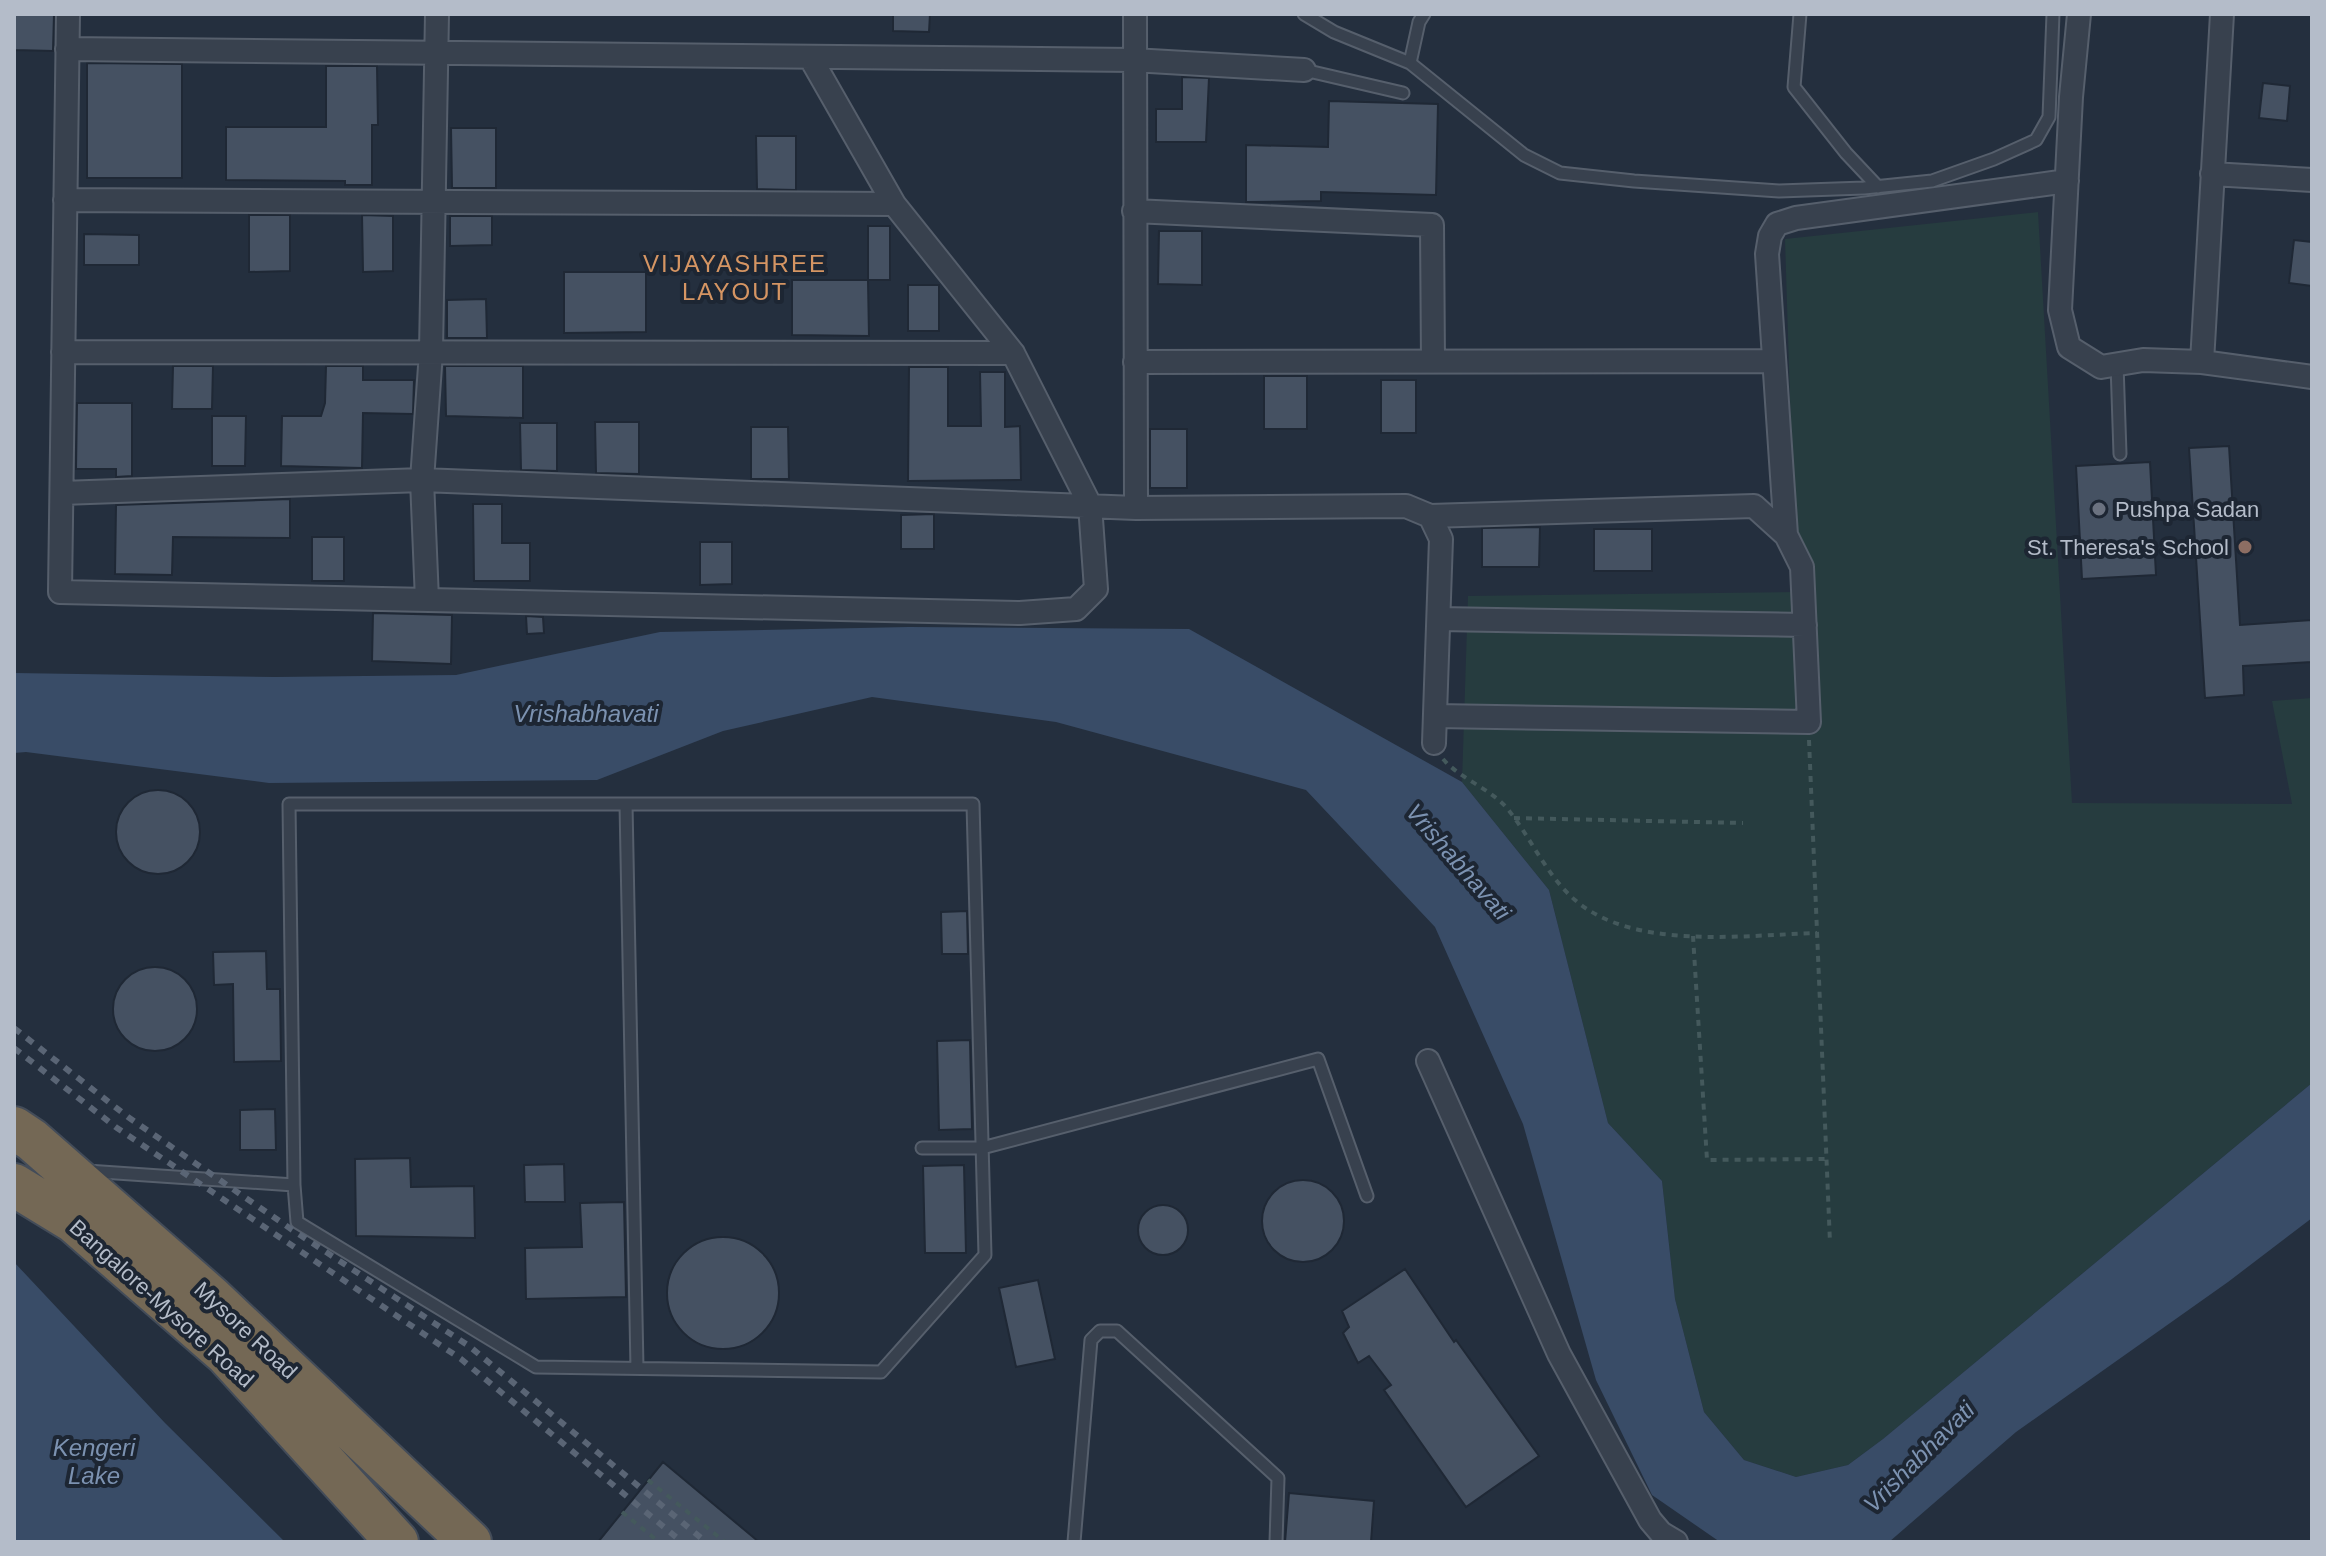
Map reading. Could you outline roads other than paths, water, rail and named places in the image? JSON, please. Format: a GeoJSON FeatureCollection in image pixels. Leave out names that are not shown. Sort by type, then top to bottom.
{"type":"FeatureCollection","features":[{"type":"Feature","properties":{"kind":"highway","name":"Mysore Road"},"geometry":{"type":"LineString","coordinates":[[14,1128],[211,1297],[470,1542]]}},
{"type":"Feature","properties":{"kind":"highway","name":"Bangalore-Mysore Road"},"geometry":{"type":"LineString","coordinates":[[14,1185],[73,1221],[227,1355],[397,1542]]}},
{"type":"Feature","properties":{"kind":"street"},"geometry":{"type":"LineString","coordinates":[[68,14],[60,592],[1020,613],[1076,609],[1096,589],[1090,505],[1013,353],[894,204],[810,57]]}},
{"type":"Feature","properties":{"kind":"street"},"geometry":{"type":"LineString","coordinates":[[427,600],[422,480],[431,352],[437,14]]}},
{"type":"Feature","properties":{"kind":"street"},"geometry":{"type":"LineString","coordinates":[[1135,14],[1136,508]]}},
{"type":"Feature","properties":{"kind":"street"},"geometry":{"type":"LineString","coordinates":[[2079,14],[2060,310],[2069,347],[2101,367],[2143,360],[2202,362],[2312,377]]}},
{"type":"Feature","properties":{"kind":"street"},"geometry":{"type":"LineString","coordinates":[[2202,362],[2222,14]]}},
{"type":"Feature","properties":{"kind":"street"},"geometry":{"type":"LineString","coordinates":[[67,49],[1133,60],[1304,70]]}},
{"type":"Feature","properties":{"kind":"street"},"geometry":{"type":"LineString","coordinates":[[2212,174],[2312,180]]}},
{"type":"Feature","properties":{"kind":"street"},"geometry":{"type":"LineString","coordinates":[[1786,535],[1767,254],[1770,236],[1777,224],[1796,218],[2067,181]]}},
{"type":"Feature","properties":{"kind":"street"},"geometry":{"type":"LineString","coordinates":[[65,200],[894,204]]}},
{"type":"Feature","properties":{"kind":"street"},"geometry":{"type":"LineString","coordinates":[[1134,211],[1432,225],[1433,361]]}},
{"type":"Feature","properties":{"kind":"street"},"geometry":{"type":"LineString","coordinates":[[63,352],[1013,353]]}},
{"type":"Feature","properties":{"kind":"street"},"geometry":{"type":"LineString","coordinates":[[1135,362],[1774,361]]}},
{"type":"Feature","properties":{"kind":"street"},"geometry":{"type":"LineString","coordinates":[[62,493],[422,480],[1136,508],[1406,506],[1430,516],[1754,506],[1786,535],[1802,567],[1809,722],[1436,716]]}},
{"type":"Feature","properties":{"kind":"street"},"geometry":{"type":"LineString","coordinates":[[1430,516],[1441,539],[1434,743]]}},
{"type":"Feature","properties":{"kind":"street"},"geometry":{"type":"LineString","coordinates":[[1439,619],[1805,625]]}},
{"type":"Feature","properties":{"kind":"street"},"geometry":{"type":"LineString","coordinates":[[1428,1061],[1559,1354],[1650,1520],[1665,1539]]}},
{"type":"Feature","properties":{"kind":"lane"},"geometry":{"type":"LineString","coordinates":[[1304,14],[1334,32],[1410,63],[1524,155],[1560,173],[1779,191],[1878,187],[1932,181],[2036,140],[2049,117],[2053,14]]}},
{"type":"Feature","properties":{"kind":"lane"},"geometry":{"type":"LineString","coordinates":[[1410,63],[1419,22],[1424,14]]}},
{"type":"Feature","properties":{"kind":"lane"},"geometry":{"type":"LineString","coordinates":[[1800,14],[1794,87],[1846,153],[1878,187]]}},
{"type":"Feature","properties":{"kind":"lane"},"geometry":{"type":"LineString","coordinates":[[1304,70],[1403,93]]}},
{"type":"Feature","properties":{"kind":"lane"},"geometry":{"type":"LineString","coordinates":[[2117,364],[2120,454]]}},
{"type":"Feature","properties":{"kind":"lane"},"geometry":{"type":"LineString","coordinates":[[289,804],[626,804],[973,804],[985,1255],[881,1372],[536,1367],[297,1222],[289,804]]}},
{"type":"Feature","properties":{"kind":"lane"},"geometry":{"type":"LineString","coordinates":[[626,804],[637,1368]]}},
{"type":"Feature","properties":{"kind":"lane"},"geometry":{"type":"LineString","coordinates":[[922,1148],[982,1148],[1318,1059],[1367,1196]]}},
{"type":"Feature","properties":{"kind":"lane"},"geometry":{"type":"LineString","coordinates":[[66,1170],[294,1185]]}},
{"type":"Feature","properties":{"kind":"lane"},"geometry":{"type":"LineString","coordinates":[[1074,1542],[1091,1340],[1100,1331],[1117,1331],[1278,1478],[1276,1542]]}},
{"type":"Feature","properties":{"kind":"water","name":"Vrishabhavati"},"geometry":{"type":"Polygon","coordinates":[[[909,627],[1189,629],[1462,782],[1549,890],[1608,1123],[1662,1181],[1675,1299],[1704,1412],[1744,1460],[1796,1477],[1848,1465],[2312,1083],[2312,1218],[2228,1282],[2016,1432],[1889,1542],[1720,1542],[1652,1495],[1596,1380],[1523,1124],[1435,927],[1306,790],[1056,722],[872,697],[723,731],[597,780],[269,783],[14,753],[14,673],[275,677],[456,675],[660,632],[909,627]]]}},
{"type":"Feature","properties":{"kind":"water","name":"Kengeri Lake"},"geometry":{"type":"Polygon","coordinates":[[[14,1262],[165,1423],[285,1542],[14,1542],[14,1262]]]}},
{"type":"Feature","properties":{"kind":"railway"},"geometry":{"type":"LineString","coordinates":[[14,1028],[128,1117],[469,1346],[706,1542]]}},
{"type":"Feature","properties":{"kind":"railway"},"geometry":{"type":"LineString","coordinates":[[14,1048],[117,1128],[461,1359],[682,1542]]}},
{"type":"Feature","properties":{"kind":"place","name":"Pushpa Sadan"},"geometry":{"type":"Point","coordinates":[2099,509]}},
{"type":"Feature","properties":{"kind":"place","name":"St. Theresa's School"},"geometry":{"type":"Point","coordinates":[2245,547]}},
{"type":"Feature","properties":{"kind":"district","name":"VIJAYASHREE LAYOUT"},"geometry":{"type":"Point","coordinates":[735,278]}}]}
